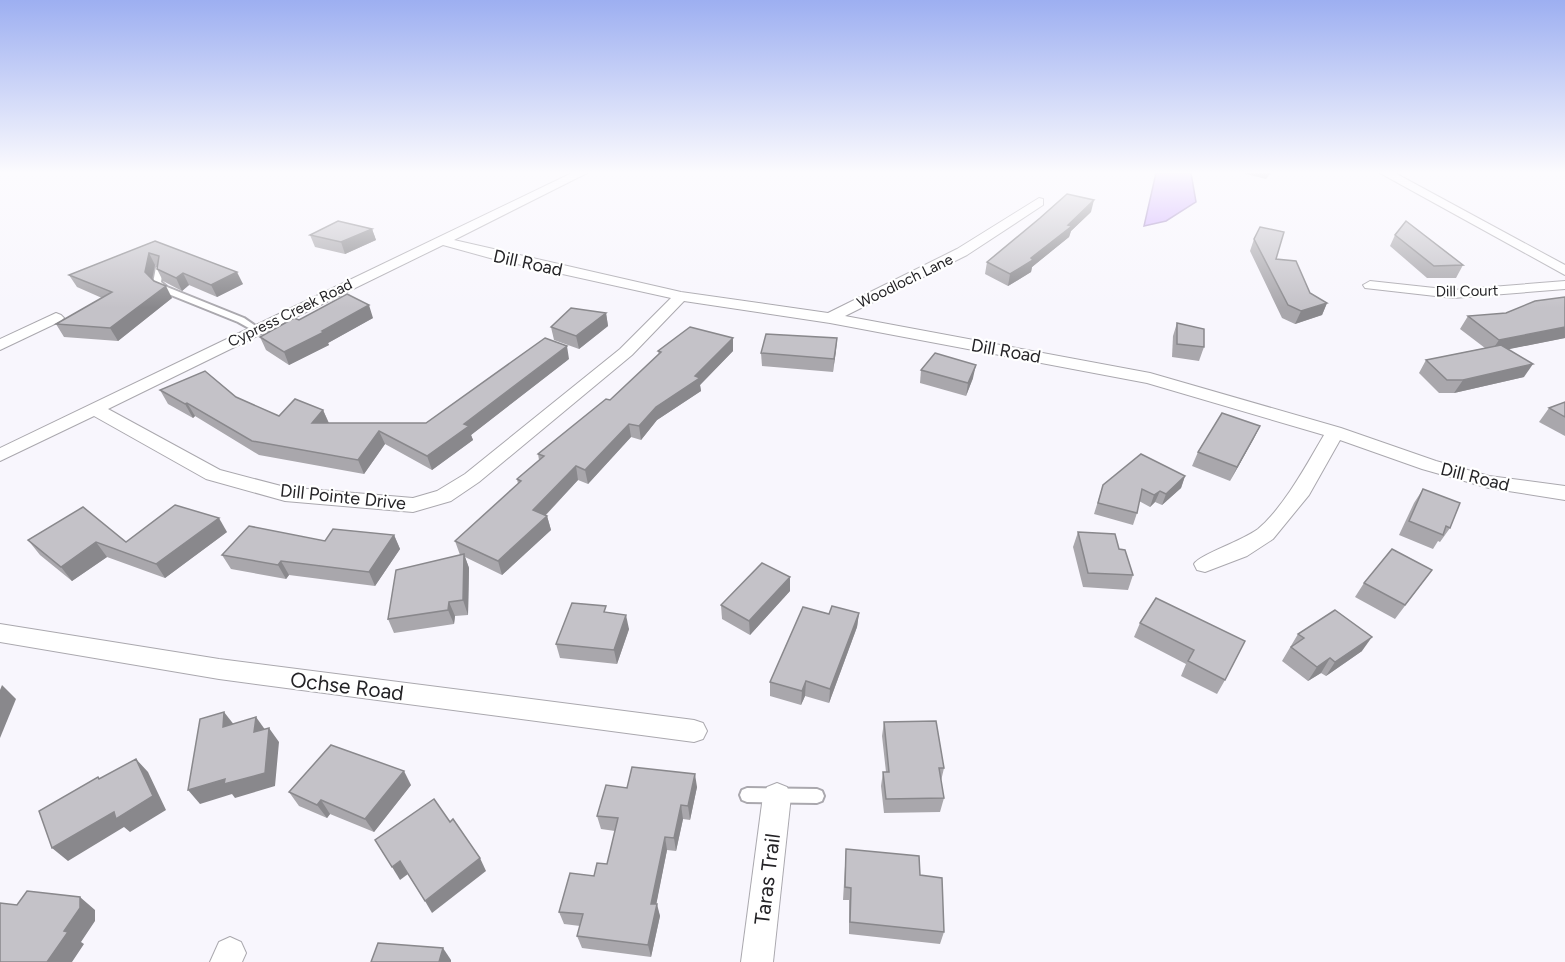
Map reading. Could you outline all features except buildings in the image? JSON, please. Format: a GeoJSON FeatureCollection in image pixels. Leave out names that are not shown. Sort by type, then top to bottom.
{"type":"FeatureCollection","features":[{"type":"Feature","properties":{"kind":"street","name":"Cypress Creek Road"},"geometry":{"type":"LineString","coordinates":[[0,455],[486,218]]}},
{"type":"Feature","properties":{"kind":"street","name":"Woodloch Lane"},"geometry":{"type":"LineString","coordinates":[[830,318],[962,252],[1014,218]]}},
{"type":"Feature","properties":{"kind":"street"},"geometry":{"type":"LineString","coordinates":[[1468,218],[1565,271]]}},
{"type":"Feature","properties":{"kind":"street","name":"Dill Road"},"geometry":{"type":"LineString","coordinates":[[439,240],[490,254],[681,296],[830,318],[1150,378],[1335,432],[1429,465],[1489,482],[1565,493]]}},
{"type":"Feature","properties":{"kind":"street","name":"Dill Court"},"geometry":{"type":"LineString","coordinates":[[1370,285],[1453,294],[1565,285]]}},
{"type":"Feature","properties":{"kind":"street","name":"Dill Pointe Drive"},"geometry":{"type":"LineString","coordinates":[[94,409],[213,475],[285,494],[413,505],[444,496],[472,478],[626,352],[681,296]]}},
{"type":"Feature","properties":{"kind":"street"},"geometry":{"type":"LineString","coordinates":[[0,345],[57,318]]}},
{"type":"Feature","properties":{"kind":"street"},"geometry":{"type":"LineString","coordinates":[[1205,564],[1239,551],[1266,534],[1302,490],[1335,432]]}},
{"type":"Feature","properties":{"kind":"street","name":"Ochse Road"},"geometry":{"type":"LineString","coordinates":[[0,633],[219,669],[694,731]]}},
{"type":"Feature","properties":{"kind":"street","name":"Taras Trail"},"geometry":{"type":"LineString","coordinates":[[758,962],[777,796]]}},
{"type":"Feature","properties":{"kind":"lane"},"geometry":{"type":"LineString","coordinates":[[159,269],[157,283],[164,289],[241,320],[256,329]]}},
{"type":"Feature","properties":{"kind":"lane"},"geometry":{"type":"LineString","coordinates":[[747,795],[817,796]]}},
{"type":"Feature","properties":{"kind":"shaded area"},"geometry":{"type":"Polygon","coordinates":[[[1146,218],[1171,218],[1166,221],[1144,226],[1146,218]]]}}]}
